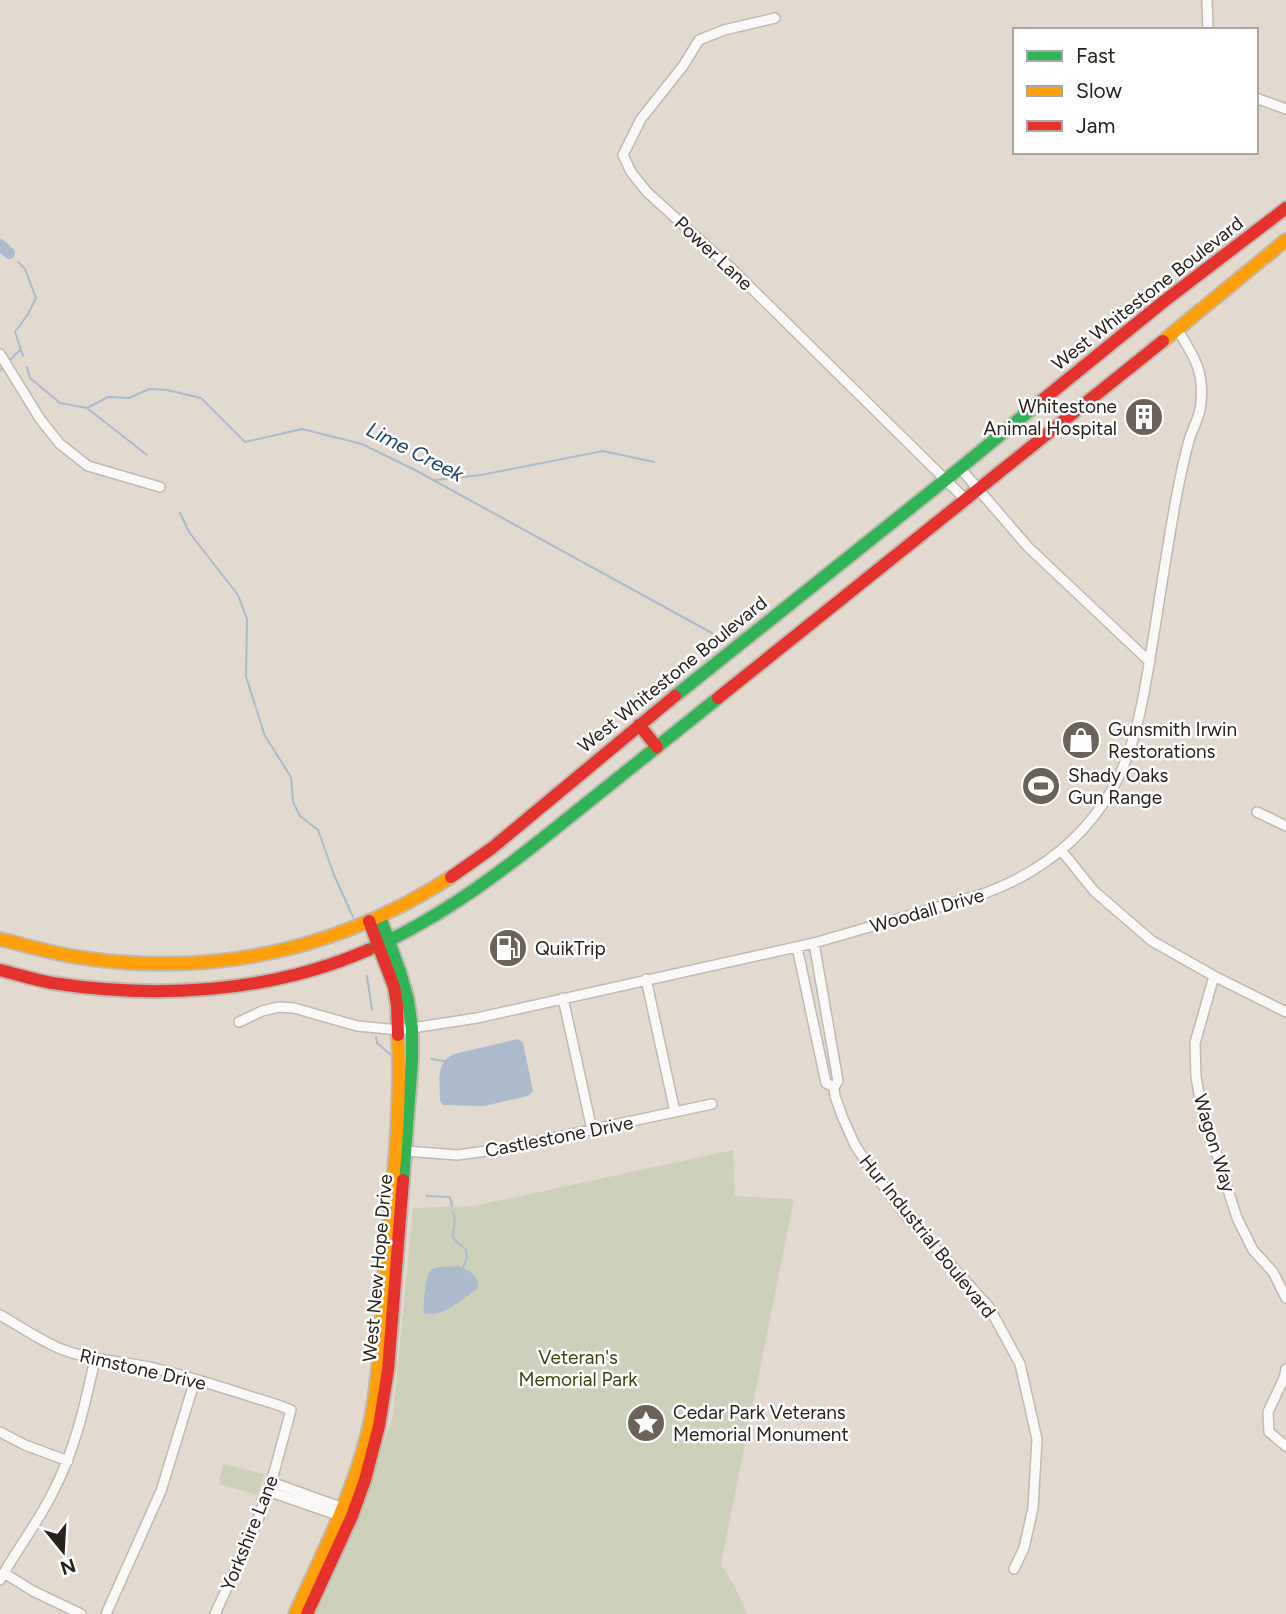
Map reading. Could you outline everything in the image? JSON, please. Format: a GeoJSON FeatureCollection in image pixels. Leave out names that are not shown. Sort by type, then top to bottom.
{"type":"FeatureCollection","features":[{"type":"Feature","properties":{"kind":"main road","name":"West Whitestone Boulevard"},"geometry":{"type":"LineString","coordinates":[[0,939],[28,948],[87,960],[148,965],[203,963],[257,956],[297,948],[338,935],[375,919],[446,881],[484,854],[639,725],[946,480],[1162,303],[1286,208]]}},
{"type":"Feature","properties":{"kind":"main road"},"geometry":{"type":"LineString","coordinates":[[0,970],[49,982],[109,990],[172,992],[241,987],[324,968],[385,943],[443,912],[491,878],[657,747],[1286,240]]}},
{"type":"Feature","properties":{"kind":"main road"},"geometry":{"type":"LineString","coordinates":[[639,725],[657,747]]}},
{"type":"Feature","properties":{"kind":"main road","name":"West New Hope Drive"},"geometry":{"type":"LineString","coordinates":[[307,1614],[345,1514],[368,1431],[374,1395],[405,1029],[404,986],[375,919]]}},
{"type":"Feature","properties":{"kind":"main road","name":"West New Hope Drive"},"geometry":{"type":"LineString","coordinates":[[295,1614],[371,1461],[384,1401],[412,1060],[405,1029]]}},
{"type":"Feature","properties":{"kind":"street"},"geometry":{"type":"LineString","coordinates":[[1207,0],[1208,28]]}},
{"type":"Feature","properties":{"kind":"street","name":"Power Lane"},"geometry":{"type":"LineString","coordinates":[[775,18],[724,30],[699,40],[683,66],[641,119],[623,155],[631,172],[647,192],[733,270],[965,499]]}},
{"type":"Feature","properties":{"kind":"street"},"geometry":{"type":"LineString","coordinates":[[1258,99],[1286,109]]}},
{"type":"Feature","properties":{"kind":"street","name":"Woodall Drive"},"geometry":{"type":"LineString","coordinates":[[239,1022],[279,1007],[294,1008],[356,1026],[405,1029],[477,1018],[814,943],[1004,886],[1026,876],[1062,850],[1089,822],[1112,790],[1128,759],[1144,694],[1184,458],[1201,405],[1199,366],[1177,329]]}},
{"type":"Feature","properties":{"kind":"street"},"geometry":{"type":"LineString","coordinates":[[0,354],[40,419],[60,444],[88,466],[160,487]]}},
{"type":"Feature","properties":{"kind":"street"},"geometry":{"type":"LineString","coordinates":[[960,468],[1028,547],[1150,662]]}},
{"type":"Feature","properties":{"kind":"street"},"geometry":{"type":"LineString","coordinates":[[1257,813],[1286,826]]}},
{"type":"Feature","properties":{"kind":"street"},"geometry":{"type":"LineString","coordinates":[[1062,850],[1094,891],[1152,941],[1286,1012]]}},
{"type":"Feature","properties":{"kind":"street","name":"Hur Industrial Boulevard"},"geometry":{"type":"LineString","coordinates":[[814,943],[838,1081],[834,1087],[835,1096],[855,1144],[904,1213],[989,1307],[1020,1364],[1037,1439],[1033,1508],[1024,1548],[1014,1569]]}},
{"type":"Feature","properties":{"kind":"street"},"geometry":{"type":"LineString","coordinates":[[797,947],[826,1083],[834,1087]]}},
{"type":"Feature","properties":{"kind":"street","name":"Wagon Way"},"geometry":{"type":"LineString","coordinates":[[1214,976],[1195,1043],[1196,1077],[1201,1105],[1237,1218],[1253,1250],[1273,1272],[1286,1298]]}},
{"type":"Feature","properties":{"kind":"street"},"geometry":{"type":"LineString","coordinates":[[646,979],[675,1112]]}},
{"type":"Feature","properties":{"kind":"street"},"geometry":{"type":"LineString","coordinates":[[563,998],[592,1130]]}},
{"type":"Feature","properties":{"kind":"street","name":"Castlestone Drive"},"geometry":{"type":"LineString","coordinates":[[406,1151],[457,1155],[501,1149],[712,1104]]}},
{"type":"Feature","properties":{"kind":"street","name":"Rimstone Drive"},"geometry":{"type":"LineString","coordinates":[[0,1315],[51,1345],[65,1350],[95,1359],[148,1367],[291,1410]]}},
{"type":"Feature","properties":{"kind":"street"},"geometry":{"type":"LineString","coordinates":[[81,1614],[2,1577],[52,1494],[68,1461],[95,1359]]}},
{"type":"Feature","properties":{"kind":"street"},"geometry":{"type":"LineString","coordinates":[[1286,1369],[1268,1412],[1269,1432],[1286,1446]]}},
{"type":"Feature","properties":{"kind":"street"},"geometry":{"type":"LineString","coordinates":[[106,1614],[161,1491],[195,1380]]}},
{"type":"Feature","properties":{"kind":"street","name":"Yorkshire Lane"},"geometry":{"type":"LineString","coordinates":[[215,1614],[270,1487],[291,1410]]}},
{"type":"Feature","properties":{"kind":"street"},"geometry":{"type":"LineString","coordinates":[[0,1432],[25,1445],[68,1461]]}},
{"type":"Feature","properties":{"kind":"street"},"geometry":{"type":"LineString","coordinates":[[270,1487],[345,1514]]}},
{"type":"Feature","properties":{"kind":"green space","name":"Veteran's Memorial Park"},"geometry":{"type":"Polygon","coordinates":[[[733,1150],[735,1196],[794,1199],[721,1564],[747,1614],[315,1614],[349,1541],[393,1415],[413,1208],[474,1206],[733,1150]]]}},
{"type":"Feature","properties":{"kind":"green space"},"geometry":{"type":"Polygon","coordinates":[[[223,1464],[264,1474],[258,1495],[219,1484],[223,1464]]]}},
{"type":"Feature","properties":{"kind":"water"},"geometry":{"type":"Polygon","coordinates":[[[518,1039],[523,1043],[533,1091],[528,1096],[484,1106],[443,1105],[440,1101],[440,1074],[448,1058],[454,1054],[518,1039]]]}},
{"type":"Feature","properties":{"kind":"water"},"geometry":{"type":"Polygon","coordinates":[[[458,1266],[475,1276],[478,1287],[445,1311],[424,1313],[428,1275],[434,1268],[458,1266]]]}},
{"type":"Feature","properties":{"kind":"waterway","name":"Lime Creek"},"geometry":{"type":"LineString","coordinates":[[0,245],[9,253]]}},
{"type":"Feature","properties":{"kind":"waterway","name":"Lime Creek"},"geometry":{"type":"LineString","coordinates":[[18,262],[25,269],[36,298],[15,332],[23,356]]}},
{"type":"Feature","properties":{"kind":"waterway"},"geometry":{"type":"LineString","coordinates":[[10,360],[20,350]]}},
{"type":"Feature","properties":{"kind":"waterway","name":"Lime Creek"},"geometry":{"type":"LineString","coordinates":[[27,367],[30,378],[60,403],[87,408],[108,397],[129,398],[149,389],[167,390],[201,398],[245,442],[302,429],[362,444],[415,470],[712,633]]}},
{"type":"Feature","properties":{"kind":"waterway"},"geometry":{"type":"LineString","coordinates":[[87,408],[147,455]]}},
{"type":"Feature","properties":{"kind":"waterway"},"geometry":{"type":"LineString","coordinates":[[435,480],[481,475],[603,451],[654,462]]}},
{"type":"Feature","properties":{"kind":"waterway"},"geometry":{"type":"LineString","coordinates":[[180,513],[189,532],[238,595],[247,619],[246,677],[265,736],[291,777],[293,802],[300,816],[318,830],[353,917]]}},
{"type":"Feature","properties":{"kind":"waterway"},"geometry":{"type":"LineString","coordinates":[[367,976],[372,1010]]}},
{"type":"Feature","properties":{"kind":"waterway"},"geometry":{"type":"LineString","coordinates":[[376,1037],[377,1043],[391,1055]]}},
{"type":"Feature","properties":{"kind":"waterway"},"geometry":{"type":"LineString","coordinates":[[431,1059],[444,1061]]}},
{"type":"Feature","properties":{"kind":"waterway"},"geometry":{"type":"LineString","coordinates":[[427,1195],[450,1197],[452,1206]]}},
{"type":"Feature","properties":{"kind":"waterway"},"geometry":{"type":"LineString","coordinates":[[453,1212],[453,1238],[466,1250],[467,1258],[463,1268]]}},
{"type":"Feature","properties":{"kind":"traffic: fast"},"geometry":{"type":"LineString","coordinates":[[675,696],[1040,402]]}},
{"type":"Feature","properties":{"kind":"traffic: fast"},"geometry":{"type":"LineString","coordinates":[[368,950],[423,922],[474,890],[718,698]]}},
{"type":"Feature","properties":{"kind":"traffic: fast"},"geometry":{"type":"LineString","coordinates":[[380,917],[400,972],[412,1029],[403,1180]]}},
{"type":"Feature","properties":{"kind":"traffic: slow"},"geometry":{"type":"LineString","coordinates":[[1163,341],[1286,240]]}},
{"type":"Feature","properties":{"kind":"traffic: slow"},"geometry":{"type":"LineString","coordinates":[[0,939],[73,956],[132,963],[181,964],[228,960],[320,940],[365,923],[451,877]]}},
{"type":"Feature","properties":{"kind":"traffic: slow"},"geometry":{"type":"LineString","coordinates":[[295,1614],[345,1502],[372,1413],[378,1372],[396,1152],[398,1035]]}},
{"type":"Feature","properties":{"kind":"traffic: jam"},"geometry":{"type":"LineString","coordinates":[[1040,402],[1163,302],[1286,208]]}},
{"type":"Feature","properties":{"kind":"traffic: jam"},"geometry":{"type":"LineString","coordinates":[[718,698],[1163,341]]}},
{"type":"Feature","properties":{"kind":"traffic: jam"},"geometry":{"type":"LineString","coordinates":[[451,877],[492,848],[675,696]]}},
{"type":"Feature","properties":{"kind":"traffic: jam"},"geometry":{"type":"LineString","coordinates":[[639,725],[657,747]]}},
{"type":"Feature","properties":{"kind":"traffic: jam"},"geometry":{"type":"LineString","coordinates":[[369,921],[394,987],[398,1035]]}},
{"type":"Feature","properties":{"kind":"traffic: jam"},"geometry":{"type":"LineString","coordinates":[[0,970],[45,982],[92,988],[132,991],[213,989],[292,976],[368,950]]}},
{"type":"Feature","properties":{"kind":"traffic: jam"},"geometry":{"type":"LineString","coordinates":[[307,1614],[352,1516],[365,1480],[379,1426],[388,1370],[403,1180]]}},
{"type":"Feature","properties":{"kind":"place","name":"Whitestone Animal Hospital"},"geometry":{"type":"Point","coordinates":[1144,417]}},
{"type":"Feature","properties":{"kind":"place","name":"Gunsmith Irwin Restorations"},"geometry":{"type":"Point","coordinates":[1081,740]}},
{"type":"Feature","properties":{"kind":"place","name":"Shady Oaks Gun Range"},"geometry":{"type":"Point","coordinates":[1041,786]}},
{"type":"Feature","properties":{"kind":"place","name":"QuikTrip"},"geometry":{"type":"Point","coordinates":[508,948]}},
{"type":"Feature","properties":{"kind":"place","name":"Cedar Park Veterans Memorial Monument"},"geometry":{"type":"Point","coordinates":[646,1423]}}]}
